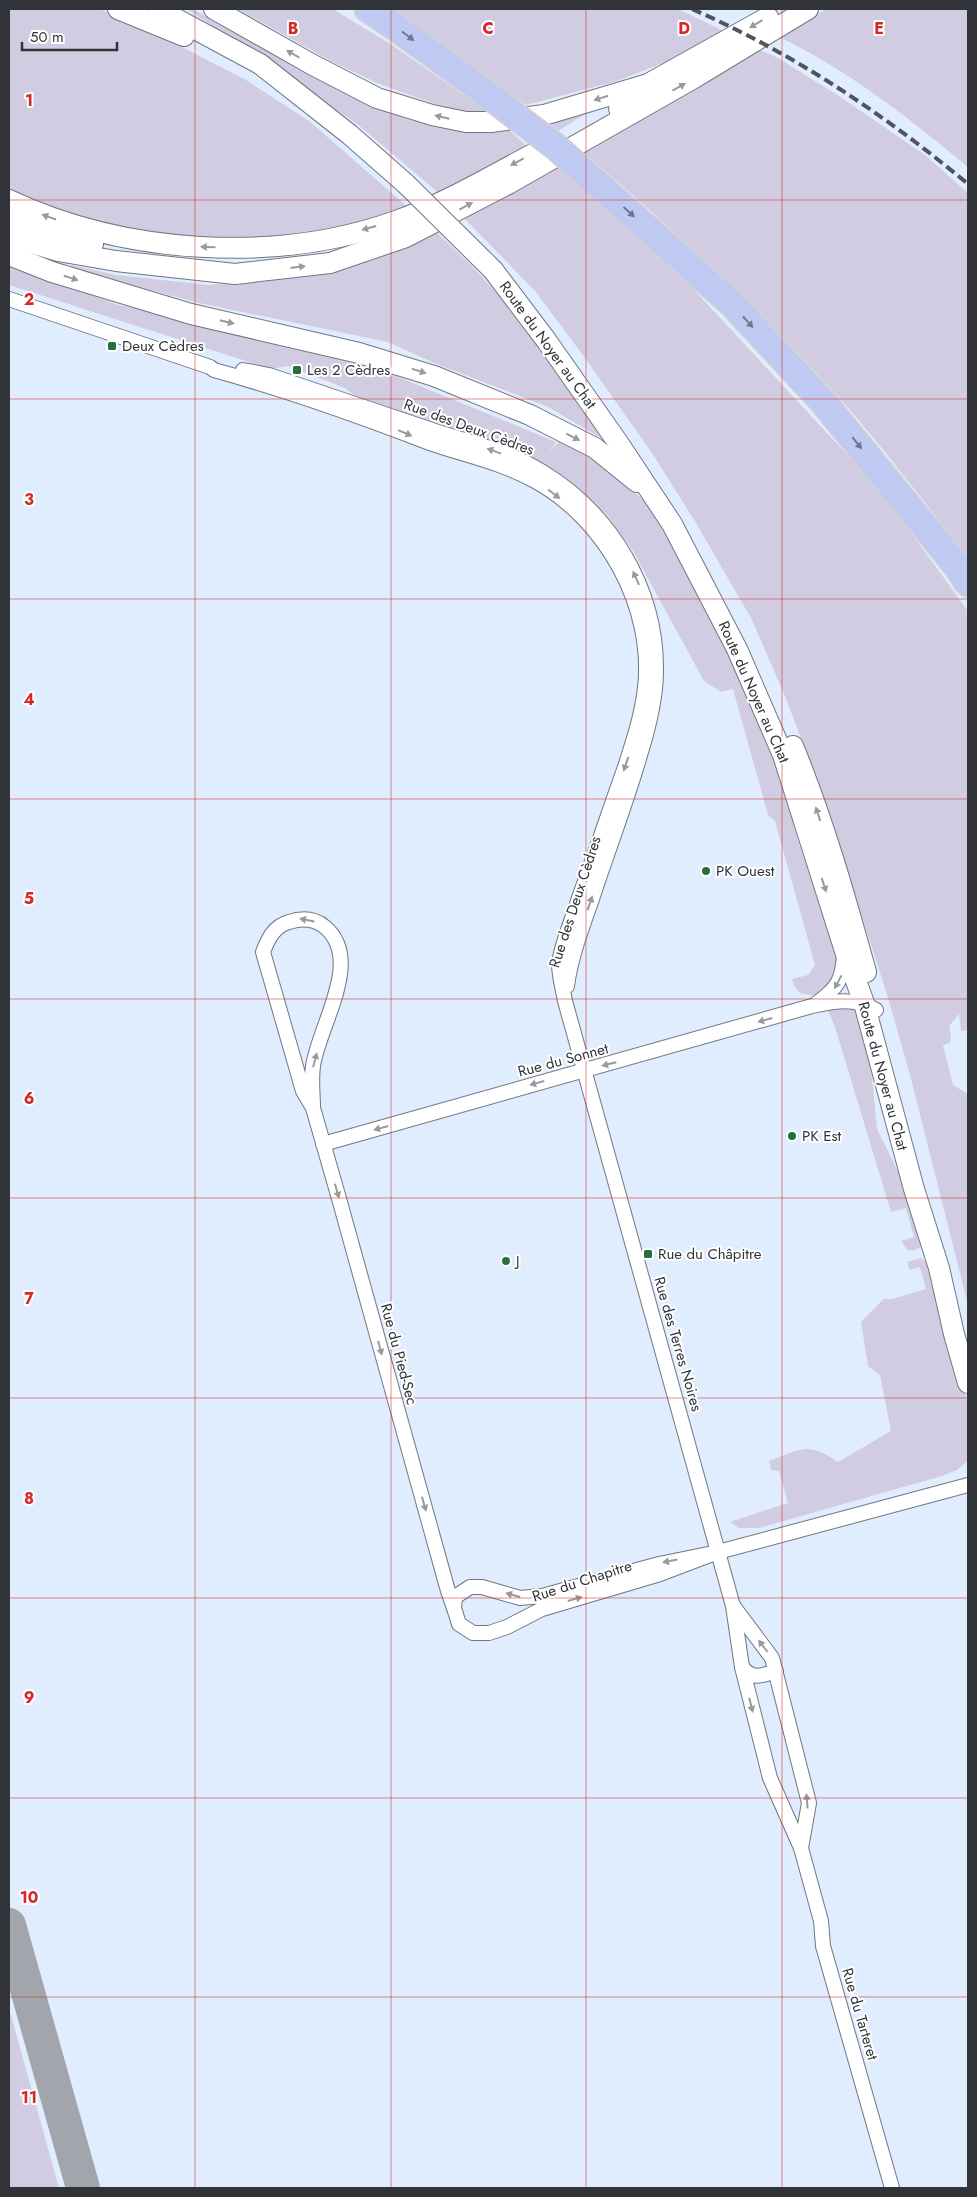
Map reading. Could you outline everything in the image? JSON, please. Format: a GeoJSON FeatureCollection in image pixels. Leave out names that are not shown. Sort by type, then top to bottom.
{"type":"FeatureCollection","features":[{"type":"Feature","properties":{"kind":"highway"},"geometry":{"type":"LineString","coordinates":[[368,9],[475,85],[556,147],[732,304],[818,396],[956,565],[968,583]]}},
{"type":"Feature","properties":{"kind":"street"},"geometry":{"type":"LineString","coordinates":[[118,9],[184,36],[239,66],[307,113],[349,134]]}},
{"type":"Feature","properties":{"kind":"street"},"geometry":{"type":"LineString","coordinates":[[158,9],[260,64],[349,134],[406,184],[493,270]]}},
{"type":"Feature","properties":{"kind":"street"},"geometry":{"type":"LineString","coordinates":[[214,9],[357,89],[396,105],[466,122],[491,122],[544,115],[648,84],[730,40],[782,9]]}},
{"type":"Feature","properties":{"kind":"street"},"geometry":{"type":"LineString","coordinates":[[9,236],[58,251],[116,261],[235,274],[330,263],[406,238],[508,184],[694,78],[808,9]]}},
{"type":"Feature","properties":{"kind":"street"},"geometry":{"type":"LineString","coordinates":[[9,200],[49,218],[152,241],[198,246],[250,248],[299,244],[346,235],[395,221],[446,199],[628,104],[648,84]]}},
{"type":"Feature","properties":{"kind":"street"},"geometry":{"type":"LineString","coordinates":[[9,218],[32,228],[78,241],[264,271]]}},
{"type":"Feature","properties":{"kind":"street"},"geometry":{"type":"LineString","coordinates":[[9,256],[52,272],[182,311],[359,353],[434,376],[530,415],[595,448],[634,479],[672,524]]}},
{"type":"Feature","properties":{"kind":"street","name":"Route du Noyer au Chat"},"geometry":{"type":"LineString","coordinates":[[493,270],[585,396],[672,524],[737,649],[783,755],[844,948],[870,1006],[968,1338]]}},
{"type":"Feature","properties":{"kind":"street","name":"Route du Noyer au Chat"},"geometry":{"type":"LineString","coordinates":[[493,270],[543,318],[673,501],[743,631],[808,783],[845,897],[914,1189],[939,1268],[954,1334],[968,1383]]}},
{"type":"Feature","properties":{"kind":"street","name":"Rue des Deux Cèdres"},"geometry":{"type":"LineString","coordinates":[[9,299],[210,367],[214,370],[271,386],[343,410],[435,445],[508,468],[533,480],[558,496],[580,516],[600,539],[621,571],[640,621],[646,664],[646,687],[636,735],[571,922],[559,964],[564,1000]]}},
{"type":"Feature","properties":{"kind":"street"},"geometry":{"type":"LineString","coordinates":[[300,918],[320,923],[335,936],[342,953],[341,974],[312,1066],[312,1108],[303,1091],[263,952],[269,936],[283,924],[300,918]]}},
{"type":"Feature","properties":{"kind":"street","name":"Rue du Sonnet"},"geometry":{"type":"LineString","coordinates":[[812,1006],[832,992],[841,979],[844,948]]}},
{"type":"Feature","properties":{"kind":"street","name":"Rue des Terres Noires"},"geometry":{"type":"LineString","coordinates":[[564,1000],[718,1552]]}},
{"type":"Feature","properties":{"kind":"street","name":"Rue du Sonnet"},"geometry":{"type":"LineString","coordinates":[[323,1144],[812,1006],[843,1000],[870,1006]]}},
{"type":"Feature","properties":{"kind":"street","name":"Rue du Pied-Sec"},"geometry":{"type":"LineString","coordinates":[[312,1108],[454,1608]]}},
{"type":"Feature","properties":{"kind":"street","name":"Rue du Chapitre"},"geometry":{"type":"LineString","coordinates":[[718,1552],[660,1574],[542,1609],[507,1627],[489,1633],[473,1633],[459,1624],[454,1608],[455,1597],[470,1587],[482,1587],[520,1598],[542,1596],[659,1564],[718,1552],[968,1485]]}},
{"type":"Feature","properties":{"kind":"street","name":"Rue du Tarteret"},"geometry":{"type":"LineString","coordinates":[[718,1552],[733,1606],[742,1667],[770,1778],[801,1848],[821,1921],[823,1946],[892,2188]]}},
{"type":"Feature","properties":{"kind":"street","name":"Rue du Tarteret"},"geometry":{"type":"LineString","coordinates":[[733,1606],[772,1658],[776,1671],[810,1803],[801,1848]]}},
{"type":"Feature","properties":{"kind":"street"},"geometry":{"type":"LineString","coordinates":[[742,1667],[748,1675],[754,1677],[776,1671]]}},
{"type":"Feature","properties":{"kind":"shaded area"},"geometry":{"type":"Polygon","coordinates":[[[9,9],[968,9],[968,2188],[9,2188],[9,9]]]}},
{"type":"Feature","properties":{"kind":"shaded area"},"geometry":{"type":"Polygon","coordinates":[[[9,9],[98,9],[124,17],[246,80],[309,121],[410,209],[329,233],[204,242],[94,221],[9,192],[9,9]]]}},
{"type":"Feature","properties":{"kind":"shaded area"},"geometry":{"type":"Polygon","coordinates":[[[187,9],[192,9],[367,104],[406,119],[435,126],[468,129],[508,129],[528,147],[441,195],[356,123],[187,9]]]}},
{"type":"Feature","properties":{"kind":"shaded area"},"geometry":{"type":"Polygon","coordinates":[[[238,9],[333,9],[392,45],[487,111],[473,114],[438,105],[377,83],[331,61],[238,9]]]}},
{"type":"Feature","properties":{"kind":"shaded area"},"geometry":{"type":"Polygon","coordinates":[[[387,9],[678,9],[728,33],[671,60],[617,81],[526,105],[387,9]]]}},
{"type":"Feature","properties":{"kind":"shaded area"},"geometry":{"type":"Polygon","coordinates":[[[826,9],[968,9],[968,167],[854,80],[805,50],[779,37],[826,9]]]}},
{"type":"Feature","properties":{"kind":"shaded area"},"geometry":{"type":"Polygon","coordinates":[[[758,49],[778,58],[839,96],[925,155],[968,193],[968,558],[902,473],[833,391],[803,359],[711,267],[582,151],[758,49]]]}},
{"type":"Feature","properties":{"kind":"shaded area"},"geometry":{"type":"Polygon","coordinates":[[[592,110],[558,131],[548,121],[592,110]]]}},
{"type":"Feature","properties":{"kind":"shaded area"},"geometry":{"type":"Polygon","coordinates":[[[558,166],[612,212],[685,280],[880,490],[968,611],[968,1030],[961,1031],[959,1014],[949,1026],[951,1034],[950,1043],[943,1045],[953,1085],[968,1094],[968,1305],[910,1075],[889,1001],[830,816],[785,696],[751,618],[696,523],[652,453],[582,354],[535,291],[464,218],[558,166]]]}},
{"type":"Feature","properties":{"kind":"shaded area"},"geometry":{"type":"Polygon","coordinates":[[[437,233],[473,267],[534,334],[613,445],[548,407],[434,363],[388,342],[199,303],[72,269],[71,265],[116,275],[209,285],[303,275],[400,248],[437,233]]]}},
{"type":"Feature","properties":{"kind":"shaded area"},"geometry":{"type":"Polygon","coordinates":[[[9,265],[119,305],[225,329],[386,372],[556,442],[548,454],[560,440],[609,468],[645,502],[668,534],[746,687],[776,760],[798,840],[839,963],[831,982],[814,995],[809,995],[799,992],[792,979],[808,975],[815,965],[775,821],[768,815],[733,689],[721,692],[704,681],[633,551],[607,515],[569,481],[541,463],[363,402],[345,388],[287,366],[271,369],[9,285],[9,265]]]}},
{"type":"Feature","properties":{"kind":"shaded area"},"geometry":{"type":"Polygon","coordinates":[[[860,1007],[868,1036],[877,1129],[912,1200],[924,1239],[921,1247],[915,1250],[908,1250],[901,1241],[914,1237],[906,1208],[891,1212],[835,1027],[827,1008],[860,1007]]]}},
{"type":"Feature","properties":{"kind":"shaded area"},"geometry":{"type":"Polygon","coordinates":[[[921,1258],[930,1266],[968,1403],[968,1460],[957,1470],[942,1476],[759,1528],[739,1528],[730,1522],[788,1503],[779,1471],[771,1470],[769,1461],[804,1449],[811,1449],[819,1451],[838,1462],[891,1431],[880,1375],[868,1366],[861,1322],[884,1299],[892,1299],[926,1289],[920,1267],[910,1270],[907,1262],[921,1258]]]}},
{"type":"Feature","properties":{"kind":"shaded area"},"geometry":{"type":"Polygon","coordinates":[[[9,2008],[59,2188],[9,2188],[9,2008]]]}},
{"type":"Feature","properties":{"kind":"taxiway"},"geometry":{"type":"LineString","coordinates":[[9,1925],[83,2188]]}},
{"type":"Feature","properties":{"kind":"railway"},"geometry":{"type":"LineString","coordinates":[[692,9],[729,26],[802,65],[904,133],[968,184]]}},
{"type":"Feature","properties":{"kind":"place","name":"Deux Cèdres"},"geometry":{"type":"Point","coordinates":[112,346]}},
{"type":"Feature","properties":{"kind":"place","name":"Les 2 Cèdres"},"geometry":{"type":"Point","coordinates":[297,370]}},
{"type":"Feature","properties":{"kind":"place","name":"PK Ouest"},"geometry":{"type":"Point","coordinates":[706,871]}},
{"type":"Feature","properties":{"kind":"place","name":"PK Est"},"geometry":{"type":"Point","coordinates":[792,1136]}},
{"type":"Feature","properties":{"kind":"place","name":"Rue du Châpitre"},"geometry":{"type":"Point","coordinates":[648,1254]}},
{"type":"Feature","properties":{"kind":"place","name":"J"},"geometry":{"type":"Point","coordinates":[506,1261]}}]}
